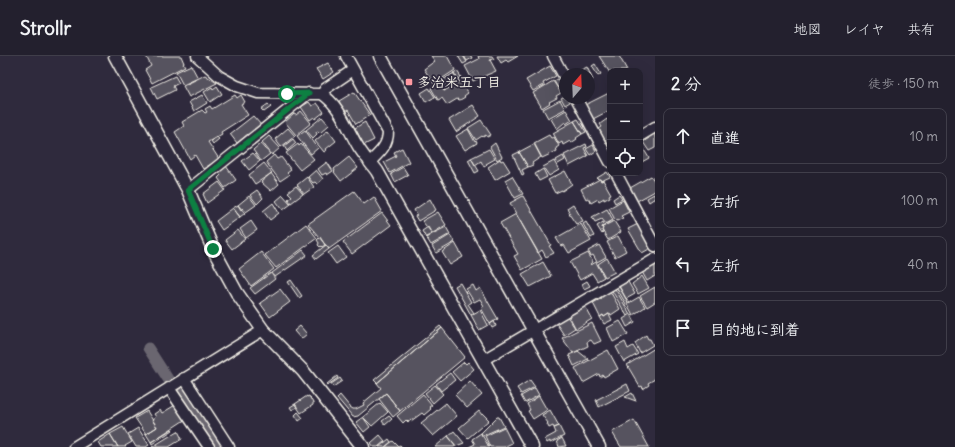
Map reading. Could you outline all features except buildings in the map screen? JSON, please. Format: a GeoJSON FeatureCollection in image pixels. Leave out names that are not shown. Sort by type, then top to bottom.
{"type":"FeatureCollection","features":[{"type":"Feature","properties":{"kind":"street"},"geometry":{"type":"LineString","coordinates":[[115,56],[188,190],[213,249],[237,293],[263,330],[303,371],[363,447]]}},
{"type":"Feature","properties":{"kind":"street"},"geometry":{"type":"LineString","coordinates":[[197,56],[219,76],[237,86],[258,93],[322,94],[329,99],[341,116],[363,156],[370,162],[377,172],[532,447]]}},
{"type":"Feature","properties":{"kind":"street"},"geometry":{"type":"LineString","coordinates":[[346,56],[388,132],[386,144],[370,162]]}},
{"type":"Feature","properties":{"kind":"street"},"geometry":{"type":"LineString","coordinates":[[380,56],[600,447]]}},
{"type":"Feature","properties":{"kind":"street"},"geometry":{"type":"LineString","coordinates":[[553,56],[560,68]]}},
{"type":"Feature","properties":{"kind":"street"},"geometry":{"type":"LineString","coordinates":[[322,94],[325,89],[353,70]]}},
{"type":"Feature","properties":{"kind":"street"},"geometry":{"type":"LineString","coordinates":[[188,190],[309,93]]}},
{"type":"Feature","properties":{"kind":"street"},"geometry":{"type":"LineString","coordinates":[[579,104],[607,153]]}},
{"type":"Feature","properties":{"kind":"street"},"geometry":{"type":"LineString","coordinates":[[643,134],[655,127]]}},
{"type":"Feature","properties":{"kind":"street"},"geometry":{"type":"LineString","coordinates":[[618,176],[655,246]]}},
{"type":"Feature","properties":{"kind":"street"},"geometry":{"type":"LineString","coordinates":[[483,360],[655,259]]}},
{"type":"Feature","properties":{"kind":"street"},"geometry":{"type":"LineString","coordinates":[[74,447],[263,330]]}},
{"type":"Feature","properties":{"kind":"street"},"geometry":{"type":"LineString","coordinates":[[184,378],[229,447]]}},
{"type":"Feature","properties":{"kind":"street"},"geometry":{"type":"LineString","coordinates":[[169,388],[209,447]]}},
{"type":"Feature","properties":{"kind":"waterway"},"geometry":{"type":"LineString","coordinates":[[148,348],[168,379]]}},
{"type":"Feature","properties":{"kind":"waterway"},"geometry":{"type":"LineString","coordinates":[[181,389],[219,447]]}},
{"type":"Feature","properties":{"kind":"place","name":"多治米五丁目"},"geometry":{"type":"Point","coordinates":[409,82]}},
{"type":"Feature","properties":{"kind":"route"},"geometry":{"type":"LineString","coordinates":[[213,249],[188,190],[309,93],[287,94]]}}]}
